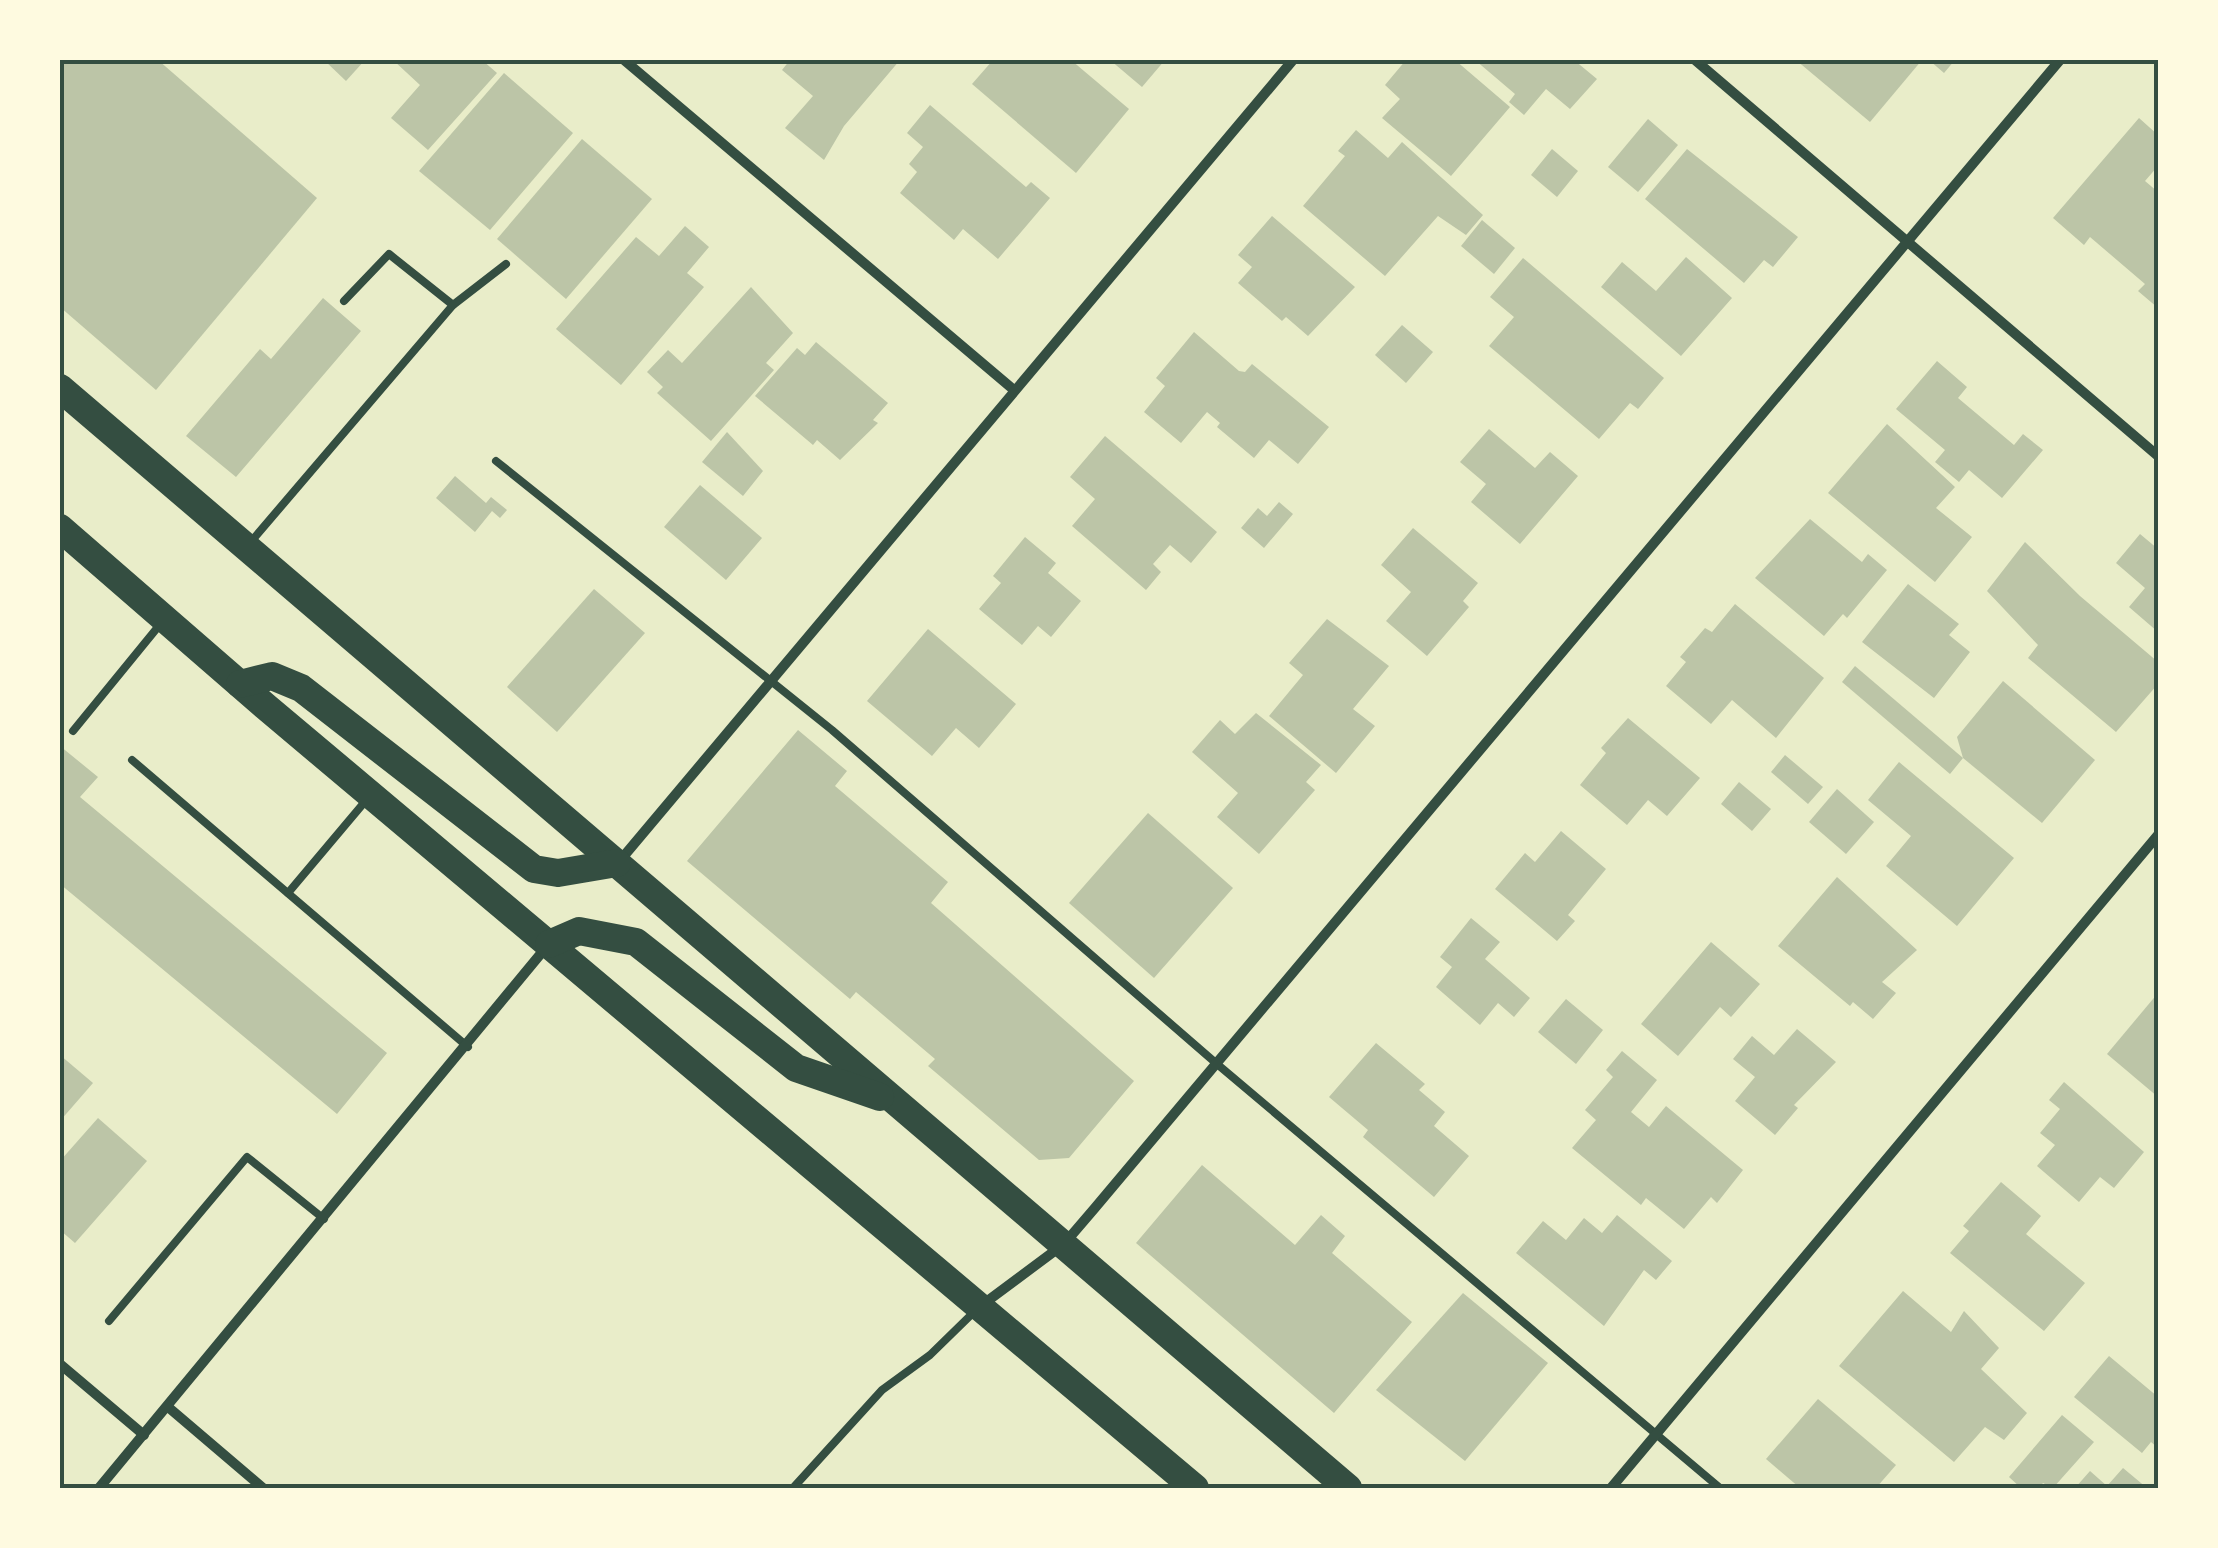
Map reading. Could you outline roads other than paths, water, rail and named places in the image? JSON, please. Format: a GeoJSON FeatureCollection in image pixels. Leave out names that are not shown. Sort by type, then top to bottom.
{"type":"FeatureCollection","features":[{"type":"Feature","properties":{"kind":"highway"},"geometry":{"type":"LineString","coordinates":[[60,388],[1348,1488]]}},
{"type":"Feature","properties":{"kind":"highway"},"geometry":{"type":"LineString","coordinates":[[60,528],[370,795],[1196,1488]]}},
{"type":"Feature","properties":{"kind":"highway"},"geometry":{"type":"LineString","coordinates":[[240,684],[272,676],[301,688],[534,869],[558,874],[617,864]]}},
{"type":"Feature","properties":{"kind":"highway"},"geometry":{"type":"LineString","coordinates":[[549,944],[580,931],[636,942],[796,1068],[896,1102]]}},
{"type":"Feature","properties":{"kind":"street"},"geometry":{"type":"LineString","coordinates":[[624,60],[1014,390]]}},
{"type":"Feature","properties":{"kind":"street"},"geometry":{"type":"LineString","coordinates":[[617,864],[1293,60]]}},
{"type":"Feature","properties":{"kind":"street"},"geometry":{"type":"LineString","coordinates":[[1694,60],[2158,456]]}},
{"type":"Feature","properties":{"kind":"street"},"geometry":{"type":"LineString","coordinates":[[981,1306],[1064,1244],[2060,60]]}},
{"type":"Feature","properties":{"kind":"street"},"geometry":{"type":"LineString","coordinates":[[1610,1488],[2158,835]]}},
{"type":"Feature","properties":{"kind":"street"},"geometry":{"type":"LineString","coordinates":[[100,1488],[468,1047],[549,944]]}},
{"type":"Feature","properties":{"kind":"street"},"geometry":{"type":"LineString","coordinates":[[60,1364],[144,1435]]}},
{"type":"Feature","properties":{"kind":"street"},"geometry":{"type":"LineString","coordinates":[[168,1407],[262,1488]]}},
{"type":"Feature","properties":{"kind":"lane"},"geometry":{"type":"LineString","coordinates":[[344,301],[389,254],[454,305]]}},
{"type":"Feature","properties":{"kind":"lane"},"geometry":{"type":"LineString","coordinates":[[246,547],[454,305],[506,264]]}},
{"type":"Feature","properties":{"kind":"lane"},"geometry":{"type":"LineString","coordinates":[[496,461],[770,681],[1720,1488]]}},
{"type":"Feature","properties":{"kind":"lane"},"geometry":{"type":"LineString","coordinates":[[73,731],[165,619]]}},
{"type":"Feature","properties":{"kind":"lane"},"geometry":{"type":"LineString","coordinates":[[132,760],[468,1047]]}},
{"type":"Feature","properties":{"kind":"lane"},"geometry":{"type":"LineString","coordinates":[[288,893],[370,795]]}},
{"type":"Feature","properties":{"kind":"lane"},"geometry":{"type":"LineString","coordinates":[[109,1320],[247,1157],[324,1220]]}},
{"type":"Feature","properties":{"kind":"lane"},"geometry":{"type":"LineString","coordinates":[[793,1488],[882,1390],[930,1354],[981,1306]]}}]}
